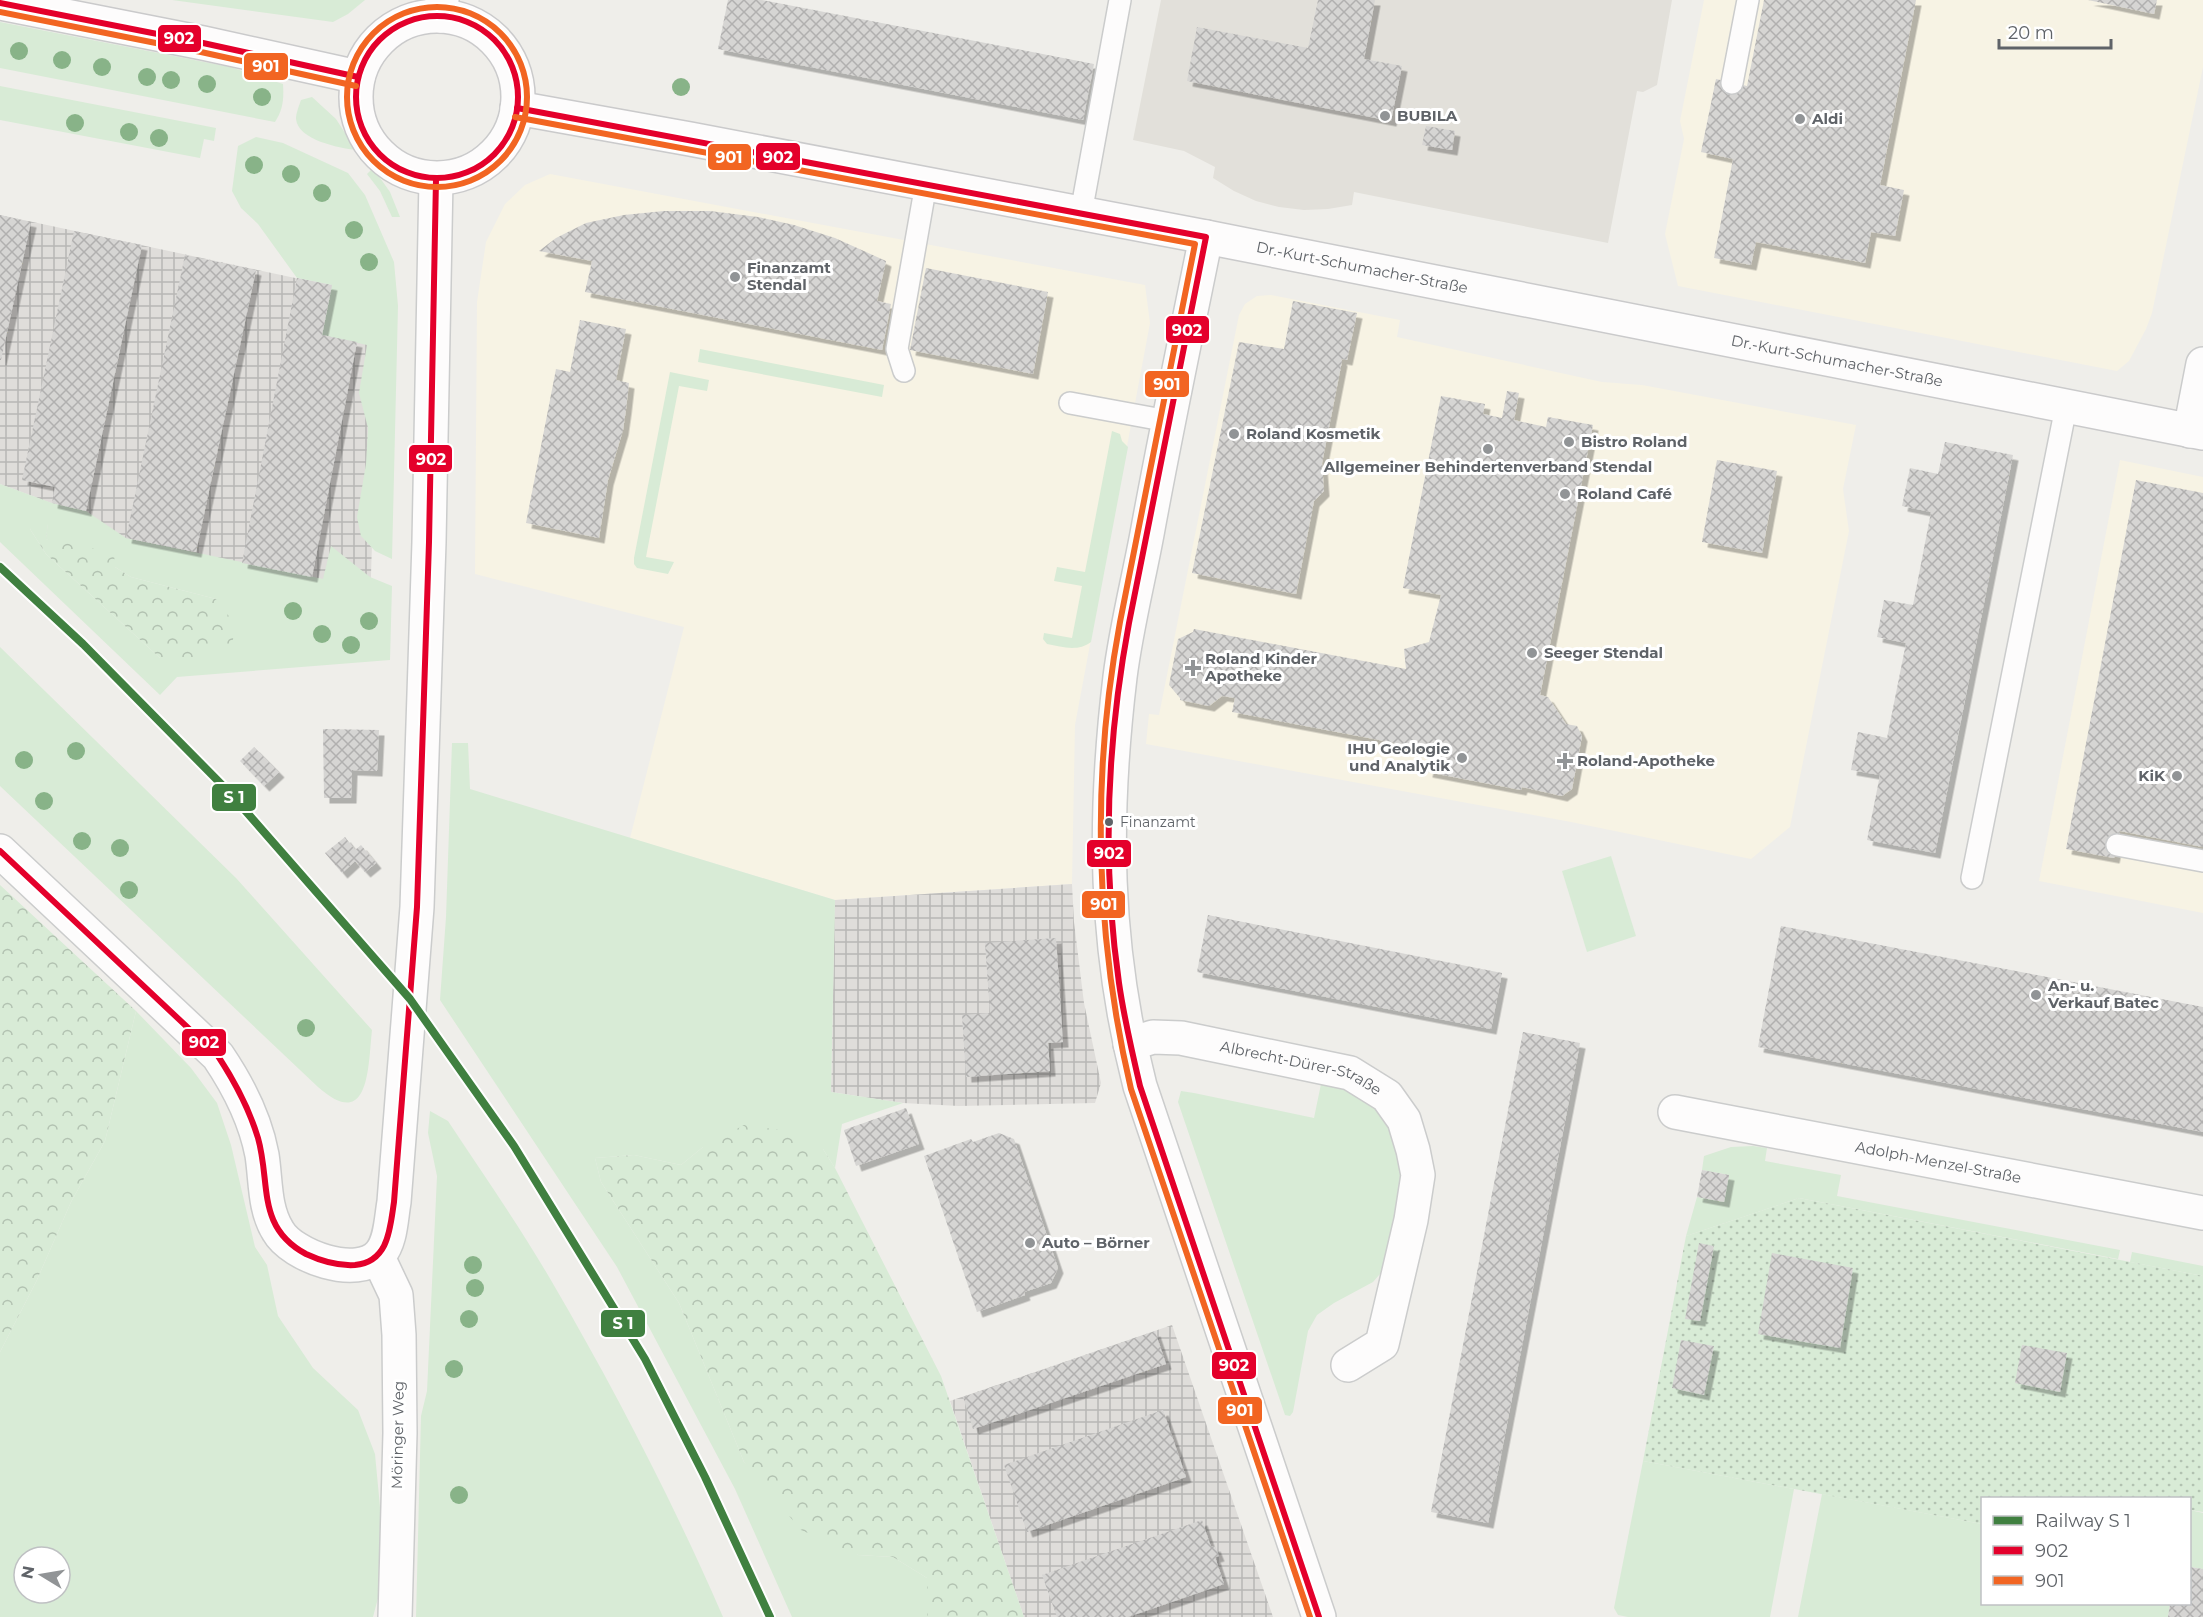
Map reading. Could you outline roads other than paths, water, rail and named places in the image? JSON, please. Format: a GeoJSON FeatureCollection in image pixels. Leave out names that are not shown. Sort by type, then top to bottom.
{"type":"FeatureCollection","features":[{"type":"Feature","properties":{"kind":"street"},"geometry":{"type":"LineString","coordinates":[[0,3],[214,45],[358,77]]}},
{"type":"Feature","properties":{"kind":"street"},"geometry":{"type":"LineString","coordinates":[[442,8],[453,18],[476,26],[496,41],[514,72],[517,84],[517,108],[510,133],[495,154],[474,170],[463,175],[436,179],[413,176],[401,171],[373,148],[357,114],[355,89],[367,54],[389,32],[405,22],[442,8]]}},
{"type":"Feature","properties":{"kind":"street","name":"Dr.-Kurt-Schumacher-Straße"},"geometry":{"type":"LineString","coordinates":[[517,108],[1206,237],[2197,432]]}},
{"type":"Feature","properties":{"kind":"street"},"geometry":{"type":"LineString","coordinates":[[0,851],[218,1056],[237,1085],[255,1125],[270,1214],[279,1233],[292,1246],[312,1258],[331,1263],[364,1263],[378,1257],[386,1246],[394,1202],[417,908],[428,566],[436,179]]}},
{"type":"Feature","properties":{"kind":"street"},"geometry":{"type":"LineString","coordinates":[[1206,237],[1120,674],[1109,804],[1111,925],[1119,988],[1140,1086],[1319,1617]]}},
{"type":"Feature","properties":{"kind":"street"},"geometry":{"type":"LineString","coordinates":[[2197,432],[2203,364]]}},
{"type":"Feature","properties":{"kind":"street","name":"Albrecht-Dürer-Straße"},"geometry":{"type":"LineString","coordinates":[[1130,1044],[1153,1037],[1181,1038],[1350,1073],[1387,1096],[1404,1120],[1418,1175],[1412,1220],[1382,1344],[1348,1365]]}},
{"type":"Feature","properties":{"kind":"street","name":"Adolph-Menzel-Straße"},"geometry":{"type":"LineString","coordinates":[[1675,1112],[2203,1212]]}},
{"type":"Feature","properties":{"kind":"street","name":"Möringer Weg"},"geometry":{"type":"LineString","coordinates":[[378,1257],[396,1295],[399,1335],[394,1617]]}},
{"type":"Feature","properties":{"kind":"lane"},"geometry":{"type":"LineString","coordinates":[[1081,213],[1120,0]]}},
{"type":"Feature","properties":{"kind":"lane"},"geometry":{"type":"LineString","coordinates":[[1732,83],[1748,0]]}},
{"type":"Feature","properties":{"kind":"lane"},"geometry":{"type":"LineString","coordinates":[[904,371],[897,349],[926,184]]}},
{"type":"Feature","properties":{"kind":"lane"},"geometry":{"type":"LineString","coordinates":[[1070,403],[1168,421]]}},
{"type":"Feature","properties":{"kind":"lane"},"geometry":{"type":"LineString","coordinates":[[1972,878],[2066,407]]}},
{"type":"Feature","properties":{"kind":"lane"},"geometry":{"type":"LineString","coordinates":[[2117,844],[2203,861]]}},
{"type":"Feature","properties":{"kind":"place","name":"BUBILA"},"geometry":{"type":"Point","coordinates":[1385,116]}},
{"type":"Feature","properties":{"kind":"place","name":"Aldi"},"geometry":{"type":"Point","coordinates":[1800,119]}},
{"type":"Feature","properties":{"kind":"place","name":"Finanzamt Stendal"},"geometry":{"type":"Point","coordinates":[735,277]}},
{"type":"Feature","properties":{"kind":"place","name":"Roland Kosmetik"},"geometry":{"type":"Point","coordinates":[1234,434]}},
{"type":"Feature","properties":{"kind":"place","name":"Bistro Roland"},"geometry":{"type":"Point","coordinates":[1569,442]}},
{"type":"Feature","properties":{"kind":"place","name":"Allgemeiner Behindertenverband Stendal"},"geometry":{"type":"Point","coordinates":[1488,449]}},
{"type":"Feature","properties":{"kind":"place","name":"Roland Café"},"geometry":{"type":"Point","coordinates":[1565,494]}},
{"type":"Feature","properties":{"kind":"place","name":"Seeger Stendal"},"geometry":{"type":"Point","coordinates":[1532,653]}},
{"type":"Feature","properties":{"kind":"place","name":"Roland Kinder Apotheke"},"geometry":{"type":"Point","coordinates":[1193,668]}},
{"type":"Feature","properties":{"kind":"place","name":"IHU Geologie und Analytik"},"geometry":{"type":"Point","coordinates":[1462,758]}},
{"type":"Feature","properties":{"kind":"place","name":"Roland-Apotheke"},"geometry":{"type":"Point","coordinates":[1565,761]}},
{"type":"Feature","properties":{"kind":"place","name":"KiK"},"geometry":{"type":"Point","coordinates":[2177,776]}},
{"type":"Feature","properties":{"kind":"place","name":"Finanzamt"},"geometry":{"type":"Point","coordinates":[1109,822]}},
{"type":"Feature","properties":{"kind":"place","name":"An- u. Verkauf Batec"},"geometry":{"type":"Point","coordinates":[2036,995]}},
{"type":"Feature","properties":{"kind":"place","name":"Auto – Börner"},"geometry":{"type":"Point","coordinates":[1030,1243]}}]}
